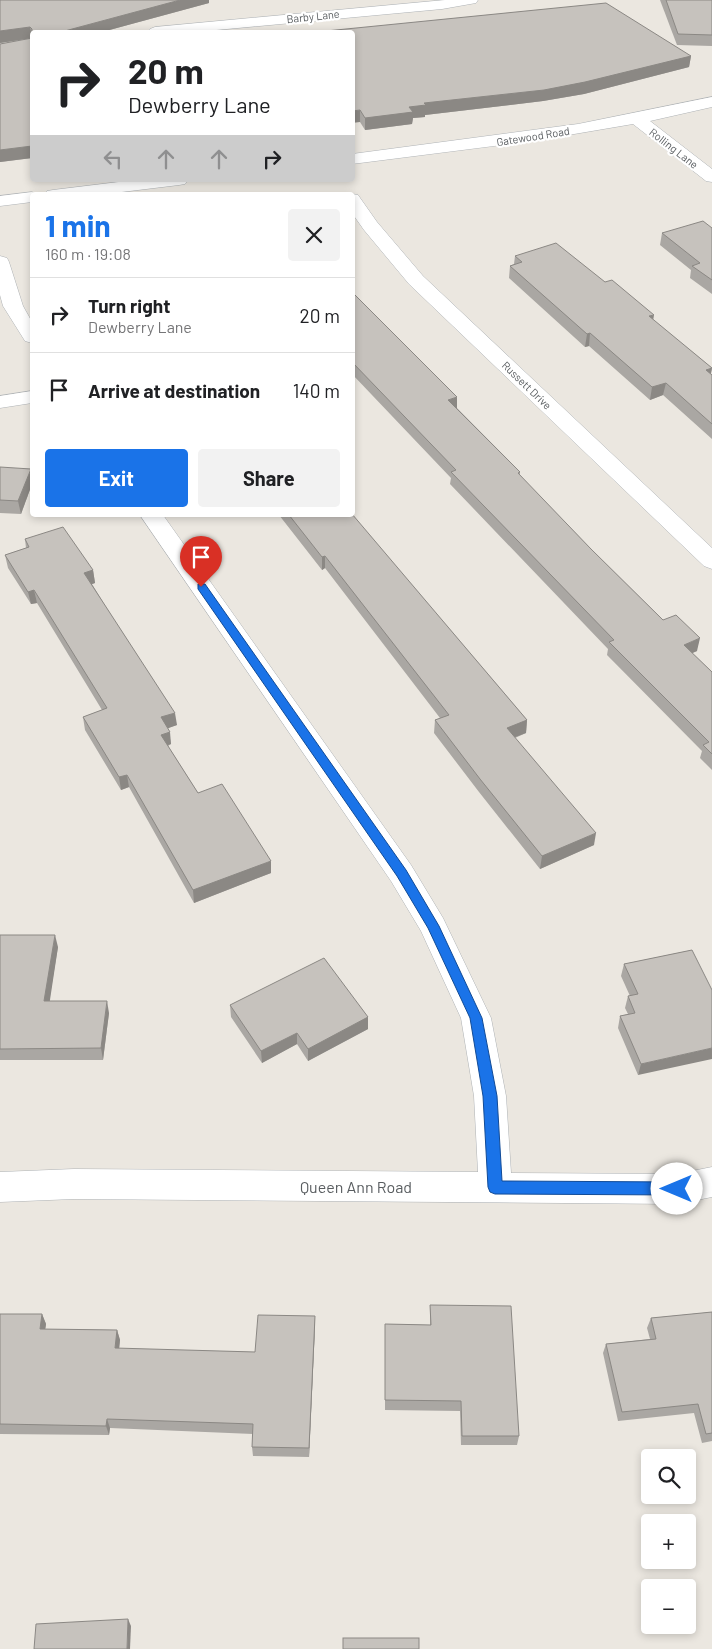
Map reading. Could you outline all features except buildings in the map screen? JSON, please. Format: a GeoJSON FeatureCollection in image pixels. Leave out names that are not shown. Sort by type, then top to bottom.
{"type":"FeatureCollection","features":[{"type":"Feature","properties":{"kind":"street","name":"Barby Lane"},"geometry":{"type":"LineString","coordinates":[[169,30],[349,6],[442,5],[470,0]]}},
{"type":"Feature","properties":{"kind":"street","name":"Gatewood Road"},"geometry":{"type":"LineString","coordinates":[[355,159],[514,140],[637,119],[712,102]]}},
{"type":"Feature","properties":{"kind":"street","name":"Rolling Lane"},"geometry":{"type":"LineString","coordinates":[[637,119],[712,177]]}},
{"type":"Feature","properties":{"kind":"street"},"geometry":{"type":"LineString","coordinates":[[78,192],[162,182]]}},
{"type":"Feature","properties":{"kind":"street"},"geometry":{"type":"LineString","coordinates":[[0,201],[30,198]]}},
{"type":"Feature","properties":{"kind":"street","name":"Russett Drive"},"geometry":{"type":"LineString","coordinates":[[355,203],[370,226],[416,280],[712,561]]}},
{"type":"Feature","properties":{"kind":"street"},"geometry":{"type":"LineString","coordinates":[[0,262],[13,306],[30,334]]}},
{"type":"Feature","properties":{"kind":"street"},"geometry":{"type":"LineString","coordinates":[[0,402],[30,397]]}},
{"type":"Feature","properties":{"kind":"street"},"geometry":{"type":"LineString","coordinates":[[153,517],[401,873],[433,926],[476,1018],[490,1096],[495,1187]]}},
{"type":"Feature","properties":{"kind":"street","name":"Queen Ann Road"},"geometry":{"type":"LineString","coordinates":[[0,1187],[74,1184],[677,1189],[712,1182]]}},
{"type":"Feature","properties":{"kind":"route"},"geometry":{"type":"LineString","coordinates":[[201,587],[401,873],[433,926],[476,1018],[490,1096],[495,1187],[677,1189]]}}]}
